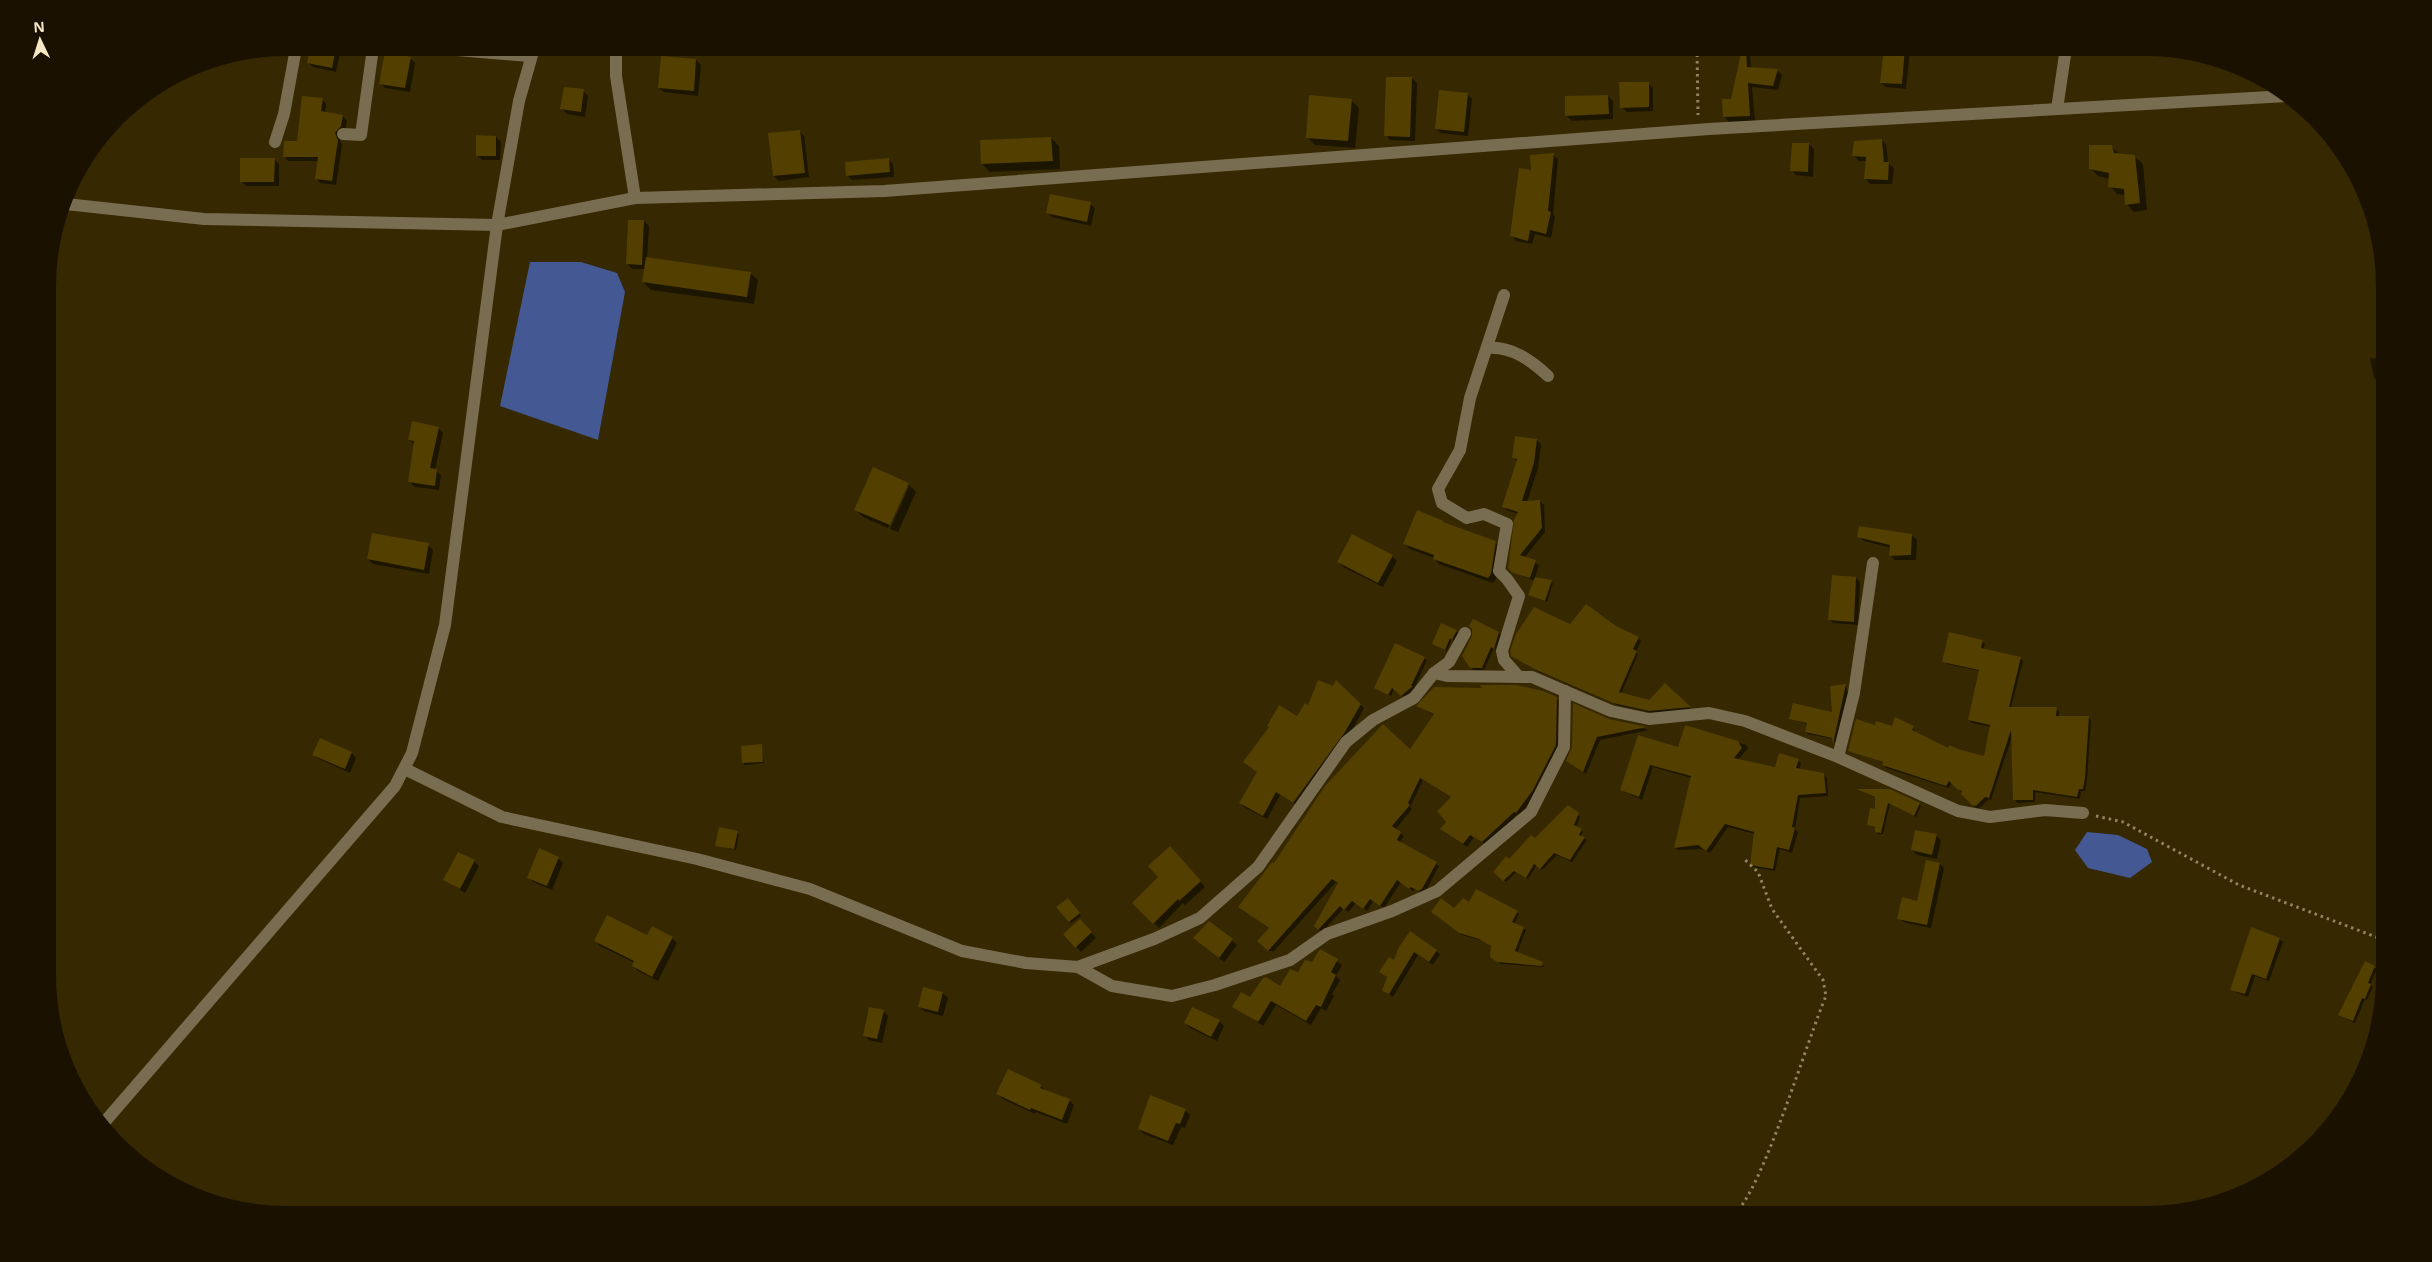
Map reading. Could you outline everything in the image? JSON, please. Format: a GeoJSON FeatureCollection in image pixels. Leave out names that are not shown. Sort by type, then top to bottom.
{"type":"FeatureCollection","features":[{"type":"Feature","properties":{"kind":"street"},"geometry":{"type":"LineString","coordinates":[[275,142],[284,114],[295,56]]}},
{"type":"Feature","properties":{"kind":"street"},"geometry":{"type":"LineString","coordinates":[[343,134],[361,136],[372,56]]}},
{"type":"Feature","properties":{"kind":"street"},"geometry":{"type":"LineString","coordinates":[[107,1119],[395,786],[412,753],[431,686],[445,625],[497,225],[519,100],[530,56]]}},
{"type":"Feature","properties":{"kind":"street"},"geometry":{"type":"LineString","coordinates":[[616,56],[616,76],[635,198]]}},
{"type":"Feature","properties":{"kind":"street"},"geometry":{"type":"LineString","coordinates":[[2057,109],[2065,56]]}},
{"type":"Feature","properties":{"kind":"street"},"geometry":{"type":"LineString","coordinates":[[71,205],[204,219],[497,225],[635,198],[884,191],[1700,130],[2276,97]]}},
{"type":"Feature","properties":{"kind":"street"},"geometry":{"type":"LineString","coordinates":[[1504,295],[1465,417],[1460,450],[1438,489],[1442,503],[1467,518],[1484,514],[1506,524],[1499,571],[1519,596],[1502,651],[1504,660],[1519,678]]}},
{"type":"Feature","properties":{"kind":"street"},"geometry":{"type":"LineString","coordinates":[[1487,348],[1495,347],[1518,354],[1537,366],[1548,376]]}},
{"type":"Feature","properties":{"kind":"street"},"geometry":{"type":"LineString","coordinates":[[1838,757],[1854,692],[1873,563]]}},
{"type":"Feature","properties":{"kind":"street"},"geometry":{"type":"LineString","coordinates":[[405,769],[502,816],[697,859],[810,890],[962,951],[1026,963],[1078,967],[1154,939],[1200,918],[1258,867],[1346,742],[1373,720],[1414,698],[1434,674],[1449,662],[1466,633]]}},
{"type":"Feature","properties":{"kind":"street"},"geometry":{"type":"LineString","coordinates":[[1434,674],[1532,678],[1611,711],[1649,719],[1709,713],[1745,721],[1838,757],[1958,811],[1990,818],[2045,810],[2083,813]]}},
{"type":"Feature","properties":{"kind":"street"},"geometry":{"type":"LineString","coordinates":[[1078,967],[1112,986],[1172,996],[1215,985],[1290,960],[1328,934],[1392,912],[1437,891],[1531,812],[1564,747],[1566,691]]}},
{"type":"Feature","properties":{"kind":"path"},"geometry":{"type":"LineString","coordinates":[[1697,56],[1700,130]]}},
{"type":"Feature","properties":{"kind":"path"},"geometry":{"type":"LineString","coordinates":[[2083,813],[2123,822],[2239,886],[2376,937]]}},
{"type":"Feature","properties":{"kind":"path"},"geometry":{"type":"LineString","coordinates":[[1742,1206],[1750,1194],[1781,1121],[1826,996],[1823,980],[1772,909],[1758,872],[1744,858]]}},
{"type":"Feature","properties":{"kind":"water"},"geometry":{"type":"Polygon","coordinates":[[[530,262],[581,262],[617,273],[625,292],[598,440],[500,406],[530,262]]]}},
{"type":"Feature","properties":{"kind":"water"},"geometry":{"type":"Polygon","coordinates":[[[2087,832],[2118,835],[2147,849],[2152,862],[2130,878],[2088,868],[2075,850],[2087,832]]]}},
{"type":"Feature","properties":{"kind":"building"},"geometry":{"type":"Polygon","coordinates":[[[308,56],[334,56],[332,68],[307,63],[308,56]]]}},
{"type":"Feature","properties":{"kind":"building"},"geometry":{"type":"Polygon","coordinates":[[[384,56],[411,57],[405,88],[379,84],[384,56]]]}},
{"type":"Feature","properties":{"kind":"building"},"geometry":{"type":"Polygon","coordinates":[[[661,56],[696,59],[694,91],[658,88],[661,56]]]}},
{"type":"Feature","properties":{"kind":"building"},"geometry":{"type":"Polygon","coordinates":[[[1740,56],[1746,56],[1747,67],[1778,69],[1773,86],[1748,83],[1750,116],[1723,117],[1722,99],[1731,99],[1740,56]]]}},
{"type":"Feature","properties":{"kind":"building"},"geometry":{"type":"Polygon","coordinates":[[[1883,56],[1904,56],[1902,84],[1880,83],[1883,56]]]}},
{"type":"Feature","properties":{"kind":"building"},"geometry":{"type":"Polygon","coordinates":[[[1386,77],[1412,77],[1410,137],[1384,136],[1386,77]]]}},
{"type":"Feature","properties":{"kind":"building"},"geometry":{"type":"Polygon","coordinates":[[[1619,82],[1649,82],[1649,107],[1620,108],[1619,82]]]}},
{"type":"Feature","properties":{"kind":"building"},"geometry":{"type":"Polygon","coordinates":[[[564,87],[584,89],[581,112],[560,109],[564,87]]]}},
{"type":"Feature","properties":{"kind":"building"},"geometry":{"type":"Polygon","coordinates":[[[1439,90],[1468,93],[1464,132],[1435,129],[1439,90]]]}},
{"type":"Feature","properties":{"kind":"building"},"geometry":{"type":"Polygon","coordinates":[[[1309,95],[1352,99],[1348,141],[1306,138],[1309,95]]]}},
{"type":"Feature","properties":{"kind":"building"},"geometry":{"type":"Polygon","coordinates":[[[1608,95],[1609,114],[1565,116],[1565,96],[1608,95]]]}},
{"type":"Feature","properties":{"kind":"building"},"geometry":{"type":"Polygon","coordinates":[[[302,96],[323,98],[321,111],[343,115],[341,126],[335,133],[338,140],[332,181],[315,179],[318,157],[283,157],[284,141],[297,141],[302,96]]]}},
{"type":"Feature","properties":{"kind":"building"},"geometry":{"type":"Polygon","coordinates":[[[800,130],[805,173],[773,176],[768,133],[800,130]]]}},
{"type":"Feature","properties":{"kind":"building"},"geometry":{"type":"Polygon","coordinates":[[[476,135],[496,136],[496,156],[476,156],[476,135]]]}},
{"type":"Feature","properties":{"kind":"building"},"geometry":{"type":"Polygon","coordinates":[[[1051,137],[1053,161],[981,164],[980,140],[1051,137]]]}},
{"type":"Feature","properties":{"kind":"building"},"geometry":{"type":"Polygon","coordinates":[[[1882,139],[1884,162],[1889,162],[1888,180],[1864,179],[1866,157],[1852,156],[1854,141],[1882,139]]]}},
{"type":"Feature","properties":{"kind":"building"},"geometry":{"type":"Polygon","coordinates":[[[1792,143],[1809,143],[1808,172],[1790,171],[1792,143]]]}},
{"type":"Feature","properties":{"kind":"building"},"geometry":{"type":"Polygon","coordinates":[[[2089,145],[2112,145],[2114,153],[2135,155],[2140,203],[2125,205],[2124,189],[2108,187],[2109,173],[2089,169],[2089,145]]]}},
{"type":"Feature","properties":{"kind":"building"},"geometry":{"type":"Polygon","coordinates":[[[1554,153],[1548,211],[1551,212],[1546,234],[1530,230],[1528,241],[1510,236],[1519,168],[1531,170],[1530,155],[1554,153]]]}},
{"type":"Feature","properties":{"kind":"building"},"geometry":{"type":"Polygon","coordinates":[[[240,158],[275,158],[274,182],[240,182],[240,158]]]}},
{"type":"Feature","properties":{"kind":"building"},"geometry":{"type":"Polygon","coordinates":[[[889,158],[890,172],[846,176],[845,162],[889,158]]]}},
{"type":"Feature","properties":{"kind":"building"},"geometry":{"type":"Polygon","coordinates":[[[1050,194],[1091,202],[1087,222],[1046,213],[1050,194]]]}},
{"type":"Feature","properties":{"kind":"building"},"geometry":{"type":"Polygon","coordinates":[[[628,220],[644,220],[642,265],[626,264],[628,220]]]}},
{"type":"Feature","properties":{"kind":"building"},"geometry":{"type":"Polygon","coordinates":[[[646,257],[751,272],[747,297],[642,282],[646,257]]]}},
{"type":"Feature","properties":{"kind":"building"},"geometry":{"type":"Polygon","coordinates":[[[412,421],[439,427],[430,468],[437,469],[435,486],[408,482],[414,441],[408,440],[412,421]]]}},
{"type":"Feature","properties":{"kind":"building"},"geometry":{"type":"Polygon","coordinates":[[[1515,436],[1537,439],[1534,463],[1522,501],[1540,500],[1542,528],[1520,555],[1536,560],[1530,578],[1513,573],[1508,568],[1514,520],[1518,512],[1502,507],[1517,459],[1512,458],[1515,436]]]}},
{"type":"Feature","properties":{"kind":"building"},"geometry":{"type":"Polygon","coordinates":[[[873,467],[909,483],[890,525],[854,510],[873,467]]]}},
{"type":"Feature","properties":{"kind":"building"},"geometry":{"type":"Polygon","coordinates":[[[1417,510],[1443,522],[1496,541],[1491,574],[1488,578],[1433,559],[1434,555],[1403,544],[1417,510]]]}},
{"type":"Feature","properties":{"kind":"building"},"geometry":{"type":"Polygon","coordinates":[[[1859,526],[1912,534],[1911,555],[1889,556],[1890,545],[1857,537],[1859,526]]]}},
{"type":"Feature","properties":{"kind":"building"},"geometry":{"type":"Polygon","coordinates":[[[372,533],[429,543],[424,570],[367,559],[372,533]]]}},
{"type":"Feature","properties":{"kind":"building"},"geometry":{"type":"Polygon","coordinates":[[[1352,534],[1393,555],[1378,583],[1337,562],[1352,534]]]}},
{"type":"Feature","properties":{"kind":"building"},"geometry":{"type":"Polygon","coordinates":[[[1832,575],[1856,577],[1854,622],[1828,620],[1832,575]]]}},
{"type":"Feature","properties":{"kind":"building"},"geometry":{"type":"Polygon","coordinates":[[[1535,577],[1552,580],[1545,601],[1528,595],[1535,577]]]}},
{"type":"Feature","properties":{"kind":"building"},"geometry":{"type":"Polygon","coordinates":[[[1586,604],[1616,626],[1639,637],[1633,649],[1637,651],[1619,692],[1649,700],[1665,683],[1691,707],[1649,711],[1613,703],[1534,669],[1511,656],[1510,651],[1516,634],[1534,607],[1570,624],[1586,604]]]}},
{"type":"Feature","properties":{"kind":"building"},"geometry":{"type":"Polygon","coordinates":[[[1473,619],[1499,632],[1494,649],[1491,647],[1482,668],[1470,668],[1462,656],[1472,636],[1472,629],[1469,626],[1473,619]]]}},
{"type":"Feature","properties":{"kind":"building"},"geometry":{"type":"Polygon","coordinates":[[[1441,623],[1457,630],[1452,640],[1450,638],[1445,650],[1432,644],[1441,623]]]}},
{"type":"Feature","properties":{"kind":"building"},"geometry":{"type":"Polygon","coordinates":[[[1949,632],[1983,640],[1981,648],[2021,657],[2009,707],[2057,707],[2056,716],[2089,716],[2085,778],[2083,789],[2079,789],[2077,797],[2033,790],[2033,800],[2013,800],[2011,730],[1989,798],[1985,797],[1976,806],[1972,805],[1961,794],[1962,791],[1949,781],[1946,786],[1882,765],[1883,762],[1848,751],[1856,719],[1875,725],[1876,721],[1892,726],[1895,717],[1914,726],[1912,730],[1948,748],[1949,745],[1984,756],[1990,725],[1968,720],[1979,670],[1942,662],[1949,632]]]}},
{"type":"Feature","properties":{"kind":"building"},"geometry":{"type":"Polygon","coordinates":[[[1395,643],[1425,657],[1411,686],[1413,686],[1401,696],[1392,688],[1388,695],[1374,688],[1395,643]]]}},
{"type":"Feature","properties":{"kind":"building"},"geometry":{"type":"Polygon","coordinates":[[[1318,680],[1333,686],[1336,680],[1361,704],[1345,732],[1293,803],[1276,792],[1263,816],[1239,803],[1257,772],[1243,762],[1269,727],[1267,726],[1279,705],[1297,716],[1305,703],[1308,705],[1318,680]]]}},
{"type":"Feature","properties":{"kind":"building"},"geometry":{"type":"Polygon","coordinates":[[[1846,684],[1833,744],[1832,738],[1805,732],[1807,723],[1789,719],[1793,703],[1832,712],[1830,686],[1846,684]]]}},
{"type":"Feature","properties":{"kind":"building"},"geometry":{"type":"Polygon","coordinates":[[[1480,685],[1516,685],[1543,691],[1557,697],[1556,745],[1533,790],[1516,813],[1514,812],[1482,842],[1470,835],[1463,844],[1440,829],[1446,822],[1437,811],[1451,797],[1420,778],[1408,803],[1410,805],[1392,826],[1401,832],[1397,840],[1437,862],[1422,889],[1418,891],[1411,887],[1409,889],[1397,880],[1380,906],[1370,899],[1363,909],[1352,901],[1344,910],[1340,906],[1318,930],[1314,926],[1338,883],[1332,879],[1268,951],[1257,941],[1269,928],[1238,907],[1272,862],[1274,863],[1325,786],[1383,724],[1410,749],[1434,714],[1416,706],[1434,687],[1482,688],[1480,685]]]}},
{"type":"Feature","properties":{"kind":"building"},"geometry":{"type":"Polygon","coordinates":[[[1573,703],[1609,719],[1647,727],[1597,737],[1583,772],[1566,761],[1572,747],[1573,703]]]}},
{"type":"Feature","properties":{"kind":"building"},"geometry":{"type":"Polygon","coordinates":[[[1685,725],[1738,741],[1742,748],[1734,758],[1775,767],[1779,753],[1799,759],[1796,768],[1824,773],[1826,793],[1798,795],[1792,827],[1795,828],[1789,850],[1777,847],[1773,869],[1750,865],[1754,832],[1725,824],[1706,851],[1698,845],[1674,848],[1691,776],[1650,765],[1639,797],[1620,790],[1638,735],[1678,747],[1685,725]]]}},
{"type":"Feature","properties":{"kind":"building"},"geometry":{"type":"Polygon","coordinates":[[[320,738],[352,752],[345,769],[312,755],[320,738]]]}},
{"type":"Feature","properties":{"kind":"building"},"geometry":{"type":"Polygon","coordinates":[[[762,744],[763,762],[742,763],[741,746],[762,744]]]}},
{"type":"Feature","properties":{"kind":"building"},"geometry":{"type":"Polygon","coordinates":[[[1856,789],[1890,789],[1920,803],[1914,816],[1888,803],[1881,833],[1875,832],[1875,827],[1867,825],[1870,808],[1875,809],[1875,797],[1856,789]]]}},
{"type":"Feature","properties":{"kind":"building"},"geometry":{"type":"Polygon","coordinates":[[[1568,805],[1579,813],[1574,825],[1582,829],[1579,835],[1585,837],[1570,860],[1554,853],[1540,869],[1534,864],[1526,878],[1514,871],[1503,881],[1493,872],[1506,856],[1509,859],[1531,835],[1535,838],[1568,805]]]}},
{"type":"Feature","properties":{"kind":"building"},"geometry":{"type":"Polygon","coordinates":[[[719,827],[738,831],[734,849],[715,846],[719,827]]]}},
{"type":"Feature","properties":{"kind":"building"},"geometry":{"type":"Polygon","coordinates":[[[1915,830],[1937,834],[1932,855],[1911,850],[1915,830]]]}},
{"type":"Feature","properties":{"kind":"building"},"geometry":{"type":"Polygon","coordinates":[[[1170,846],[1201,881],[1179,901],[1178,899],[1153,924],[1132,903],[1158,877],[1148,866],[1170,846]]]}},
{"type":"Feature","properties":{"kind":"building"},"geometry":{"type":"Polygon","coordinates":[[[539,848],[559,857],[547,886],[527,878],[539,848]]]}},
{"type":"Feature","properties":{"kind":"building"},"geometry":{"type":"Polygon","coordinates":[[[458,852],[475,860],[460,889],[443,880],[458,852]]]}},
{"type":"Feature","properties":{"kind":"building"},"geometry":{"type":"Polygon","coordinates":[[[1926,860],[1940,863],[1927,925],[1897,919],[1902,897],[1917,901],[1926,860]]]}},
{"type":"Feature","properties":{"kind":"building"},"geometry":{"type":"Polygon","coordinates":[[[1476,889],[1518,911],[1512,922],[1524,927],[1515,951],[1543,962],[1542,966],[1497,962],[1490,957],[1491,946],[1479,939],[1459,933],[1431,912],[1441,898],[1454,908],[1463,898],[1469,902],[1476,889]]]}},
{"type":"Feature","properties":{"kind":"building"},"geometry":{"type":"Polygon","coordinates":[[[1068,898],[1080,913],[1069,922],[1056,907],[1068,898]]]}},
{"type":"Feature","properties":{"kind":"building"},"geometry":{"type":"Polygon","coordinates":[[[607,915],[647,935],[652,926],[673,937],[652,977],[632,966],[634,961],[594,941],[607,915]]]}},
{"type":"Feature","properties":{"kind":"building"},"geometry":{"type":"Polygon","coordinates":[[[1080,919],[1092,932],[1075,948],[1063,934],[1080,919]]]}},
{"type":"Feature","properties":{"kind":"building"},"geometry":{"type":"Polygon","coordinates":[[[1209,921],[1233,939],[1219,958],[1193,938],[1209,921]]]}},
{"type":"Feature","properties":{"kind":"building"},"geometry":{"type":"Polygon","coordinates":[[[2251,927],[2280,938],[2266,979],[2252,974],[2245,994],[2230,990],[2251,927]]]}},
{"type":"Feature","properties":{"kind":"building"},"geometry":{"type":"Polygon","coordinates":[[[1410,931],[1437,950],[1429,962],[1414,952],[1389,994],[1382,991],[1387,977],[1379,972],[1389,957],[1394,960],[1399,947],[1410,931]]]}},
{"type":"Feature","properties":{"kind":"building"},"geometry":{"type":"Polygon","coordinates":[[[1320,949],[1338,959],[1331,972],[1336,975],[1321,1007],[1316,1005],[1306,1021],[1271,1001],[1258,1022],[1232,1007],[1241,992],[1250,997],[1263,978],[1266,977],[1280,986],[1290,969],[1298,972],[1305,960],[1312,962],[1320,949]]]}},
{"type":"Feature","properties":{"kind":"building"},"geometry":{"type":"Polygon","coordinates":[[[2365,961],[2375,966],[2368,983],[2371,984],[2365,999],[2362,998],[2353,1021],[2338,1015],[2365,961]]]}},
{"type":"Feature","properties":{"kind":"building"},"geometry":{"type":"Polygon","coordinates":[[[923,987],[943,992],[938,1012],[918,1007],[923,987]]]}},
{"type":"Feature","properties":{"kind":"building"},"geometry":{"type":"Polygon","coordinates":[[[869,1007],[884,1010],[877,1039],[863,1036],[869,1007]]]}},
{"type":"Feature","properties":{"kind":"building"},"geometry":{"type":"Polygon","coordinates":[[[1192,1007],[1220,1020],[1211,1037],[1184,1023],[1192,1007]]]}},
{"type":"Feature","properties":{"kind":"building"},"geometry":{"type":"Polygon","coordinates":[[[1008,1069],[1042,1085],[1040,1088],[1070,1099],[1062,1120],[1031,1108],[1030,1110],[996,1094],[1008,1069]]]}},
{"type":"Feature","properties":{"kind":"building"},"geometry":{"type":"Polygon","coordinates":[[[1150,1095],[1186,1109],[1180,1124],[1176,1123],[1168,1141],[1138,1129],[1150,1095]]]}}]}
